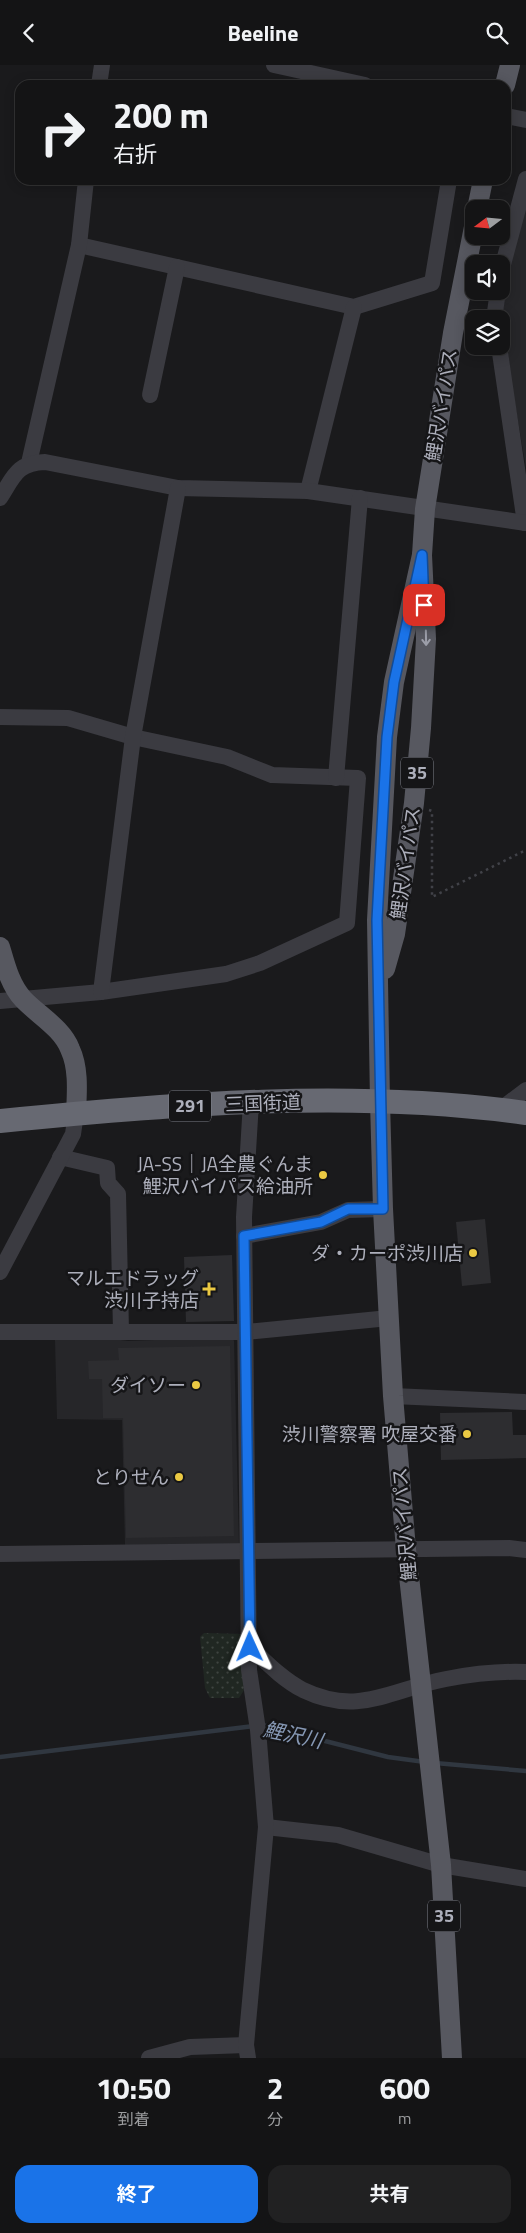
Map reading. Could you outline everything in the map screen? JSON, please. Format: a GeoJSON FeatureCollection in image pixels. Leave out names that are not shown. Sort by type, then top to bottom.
{"type":"FeatureCollection","features":[{"type":"Feature","properties":{"kind":"highway","name":"三国街道"},"geometry":{"type":"LineString","coordinates":[[0,1121],[76,1113],[251,1102],[380,1102],[501,1109],[526,1113]]}},
{"type":"Feature","properties":{"kind":"main road"},"geometry":{"type":"LineString","coordinates":[[506,80],[510,65]]}},
{"type":"Feature","properties":{"kind":"main road"},"geometry":{"type":"LineString","coordinates":[[479,200],[482,185]]}},
{"type":"Feature","properties":{"kind":"main road","name":"鯉沢バイパス"},"geometry":{"type":"LineString","coordinates":[[380,989],[395,934],[414,803],[426,664],[422,555],[425,509],[453,333],[470,245]]}},
{"type":"Feature","properties":{"kind":"main road","name":"鯉沢バイパス"},"geometry":{"type":"LineString","coordinates":[[422,555],[403,637],[388,728],[377,920],[380,989],[380,1102],[383,1209],[393,1396],[406,1549],[441,1865],[452,2058]]}},
{"type":"Feature","properties":{"kind":"main road"},"geometry":{"type":"LineString","coordinates":[[0,947],[8,973],[22,997],[52,1026],[70,1048],[77,1081],[76,1113]]}},
{"type":"Feature","properties":{"kind":"street"},"geometry":{"type":"LineString","coordinates":[[100,80],[102,65]]}},
{"type":"Feature","properties":{"kind":"street"},"geometry":{"type":"LineString","coordinates":[[274,65],[342,80]]}},
{"type":"Feature","properties":{"kind":"street"},"geometry":{"type":"LineString","coordinates":[[511,117],[526,120]]}},
{"type":"Feature","properties":{"kind":"street"},"geometry":{"type":"LineString","coordinates":[[505,255],[526,179]]}},
{"type":"Feature","properties":{"kind":"street"},"geometry":{"type":"LineString","coordinates":[[29,463],[79,245],[85,185]]}},
{"type":"Feature","properties":{"kind":"street"},"geometry":{"type":"LineString","coordinates":[[79,245],[354,307],[432,283],[448,185]]}},
{"type":"Feature","properties":{"kind":"street"},"geometry":{"type":"LineString","coordinates":[[150,395],[178,267]]}},
{"type":"Feature","properties":{"kind":"street"},"geometry":{"type":"LineString","coordinates":[[308,491],[354,307]]}},
{"type":"Feature","properties":{"kind":"street"},"geometry":{"type":"LineString","coordinates":[[0,498],[18,469],[29,463],[45,462],[178,488],[308,491],[526,523],[499,355]]}},
{"type":"Feature","properties":{"kind":"street"},"geometry":{"type":"LineString","coordinates":[[101,992],[133,737],[178,488]]}},
{"type":"Feature","properties":{"kind":"street"},"geometry":{"type":"LineString","coordinates":[[336,778],[360,498]]}},
{"type":"Feature","properties":{"kind":"street"},"geometry":{"type":"LineString","coordinates":[[0,717],[68,718],[133,737],[227,757],[272,775],[358,778],[347,923],[260,963],[226,974],[101,992],[22,997],[0,1001]]}},
{"type":"Feature","properties":{"kind":"street"},"geometry":{"type":"LineString","coordinates":[[501,1109],[526,1090]]}},
{"type":"Feature","properties":{"kind":"street"},"geometry":{"type":"LineString","coordinates":[[149,2058],[190,2047],[247,2051],[266,1827],[257,1723],[250,1670],[244,1236],[251,1102]]}},
{"type":"Feature","properties":{"kind":"street"},"geometry":{"type":"LineString","coordinates":[[0,1272],[74,1134],[76,1113]]}},
{"type":"Feature","properties":{"kind":"street"},"geometry":{"type":"LineString","coordinates":[[60,1157],[107,1168],[108,1183],[118,1194],[121,1331]]}},
{"type":"Feature","properties":{"kind":"street"},"geometry":{"type":"LineString","coordinates":[[244,1236],[321,1222],[348,1209],[383,1209]]}},
{"type":"Feature","properties":{"kind":"street"},"geometry":{"type":"LineString","coordinates":[[0,1332],[246,1331],[388,1318]]}},
{"type":"Feature","properties":{"kind":"street"},"geometry":{"type":"LineString","coordinates":[[393,1396],[524,1402]]}},
{"type":"Feature","properties":{"kind":"street"},"geometry":{"type":"LineString","coordinates":[[0,1555],[249,1550],[526,1550]]}},
{"type":"Feature","properties":{"kind":"street"},"geometry":{"type":"LineString","coordinates":[[250,1647],[279,1675],[302,1689],[336,1701],[364,1702],[454,1678],[506,1671],[526,1671]]}},
{"type":"Feature","properties":{"kind":"street"},"geometry":{"type":"LineString","coordinates":[[266,1827],[338,1835],[441,1865],[526,1879]]}},
{"type":"Feature","properties":{"kind":"path"},"geometry":{"type":"LineString","coordinates":[[414,803],[432,811],[432,897],[526,850]]}},
{"type":"Feature","properties":{"kind":"shaded area"},"geometry":{"type":"Polygon","coordinates":[[[526,202],[526,468],[507,355],[510,355],[510,310],[501,310],[503,300],[510,300],[510,256],[526,202]]]}},
{"type":"Feature","properties":{"kind":"shaded area","name":"とりせん"},"geometry":{"type":"Polygon","coordinates":[[[232,1337],[234,1341],[239,1544],[125,1545],[122,1420],[57,1419],[55,1340],[106,1338],[128,1341],[232,1337]]]}},
{"type":"Feature","properties":{"kind":"shaded area"},"geometry":{"type":"Polygon","coordinates":[[[204,1633],[244,1634],[246,1687],[239,1698],[210,1698],[205,1688],[200,1637],[204,1633]]]}},
{"type":"Feature","properties":{"kind":"building","name":"ダ・カーポ渋川店"},"geometry":{"type":"Polygon","coordinates":[[[485,1219],[491,1283],[462,1286],[456,1222],[485,1219]]]}},
{"type":"Feature","properties":{"kind":"building","name":"マルエドラッグ 渋川子持店"},"geometry":{"type":"Polygon","coordinates":[[[232,1255],[234,1321],[186,1322],[184,1257],[232,1255]]]}},
{"type":"Feature","properties":{"kind":"building","name":"とりせん"},"geometry":{"type":"Polygon","coordinates":[[[230,1346],[234,1536],[126,1538],[123,1418],[103,1418],[102,1379],[89,1379],[88,1361],[119,1360],[118,1348],[230,1346]]]}},
{"type":"Feature","properties":{"kind":"building"},"geometry":{"type":"Polygon","coordinates":[[[512,1412],[513,1435],[526,1435],[526,1458],[441,1460],[440,1413],[512,1412]]]}},
{"type":"Feature","properties":{"kind":"waterway","name":"鯉沢川"},"geometry":{"type":"LineString","coordinates":[[262,1725],[388,1757],[425,1762]]}},
{"type":"Feature","properties":{"kind":"waterway","name":"鯉沢川"},"geometry":{"type":"LineString","coordinates":[[0,1757],[254,1726]]}},
{"type":"Feature","properties":{"kind":"waterway","name":"鯉沢川"},"geometry":{"type":"LineString","coordinates":[[435,1763],[526,1771]]}},
{"type":"Feature","properties":{"kind":"place","name":"JA-SS｜JA全農ぐんま 鯉沢バイパス給油所"},"geometry":{"type":"Point","coordinates":[323,1175]}},
{"type":"Feature","properties":{"kind":"place","name":"ダ・カーポ渋川店"},"geometry":{"type":"Point","coordinates":[473,1253]}},
{"type":"Feature","properties":{"kind":"place","name":"マルエドラッグ 渋川子持店"},"geometry":{"type":"Point","coordinates":[209,1289]}},
{"type":"Feature","properties":{"kind":"place","name":"ダイソー"},"geometry":{"type":"Point","coordinates":[196,1385]}},
{"type":"Feature","properties":{"kind":"place","name":"渋川警察署 吹屋交番"},"geometry":{"type":"Point","coordinates":[467,1434]}},
{"type":"Feature","properties":{"kind":"place","name":"とりせん"},"geometry":{"type":"Point","coordinates":[179,1477]}},
{"type":"Feature","properties":{"kind":"route"},"geometry":{"type":"LineString","coordinates":[[250,1647],[244,1236],[321,1222],[348,1209],[383,1209],[380,1102],[380,989],[377,920],[387,737],[394,682],[404,629],[422,555],[424,605]]}}]}
